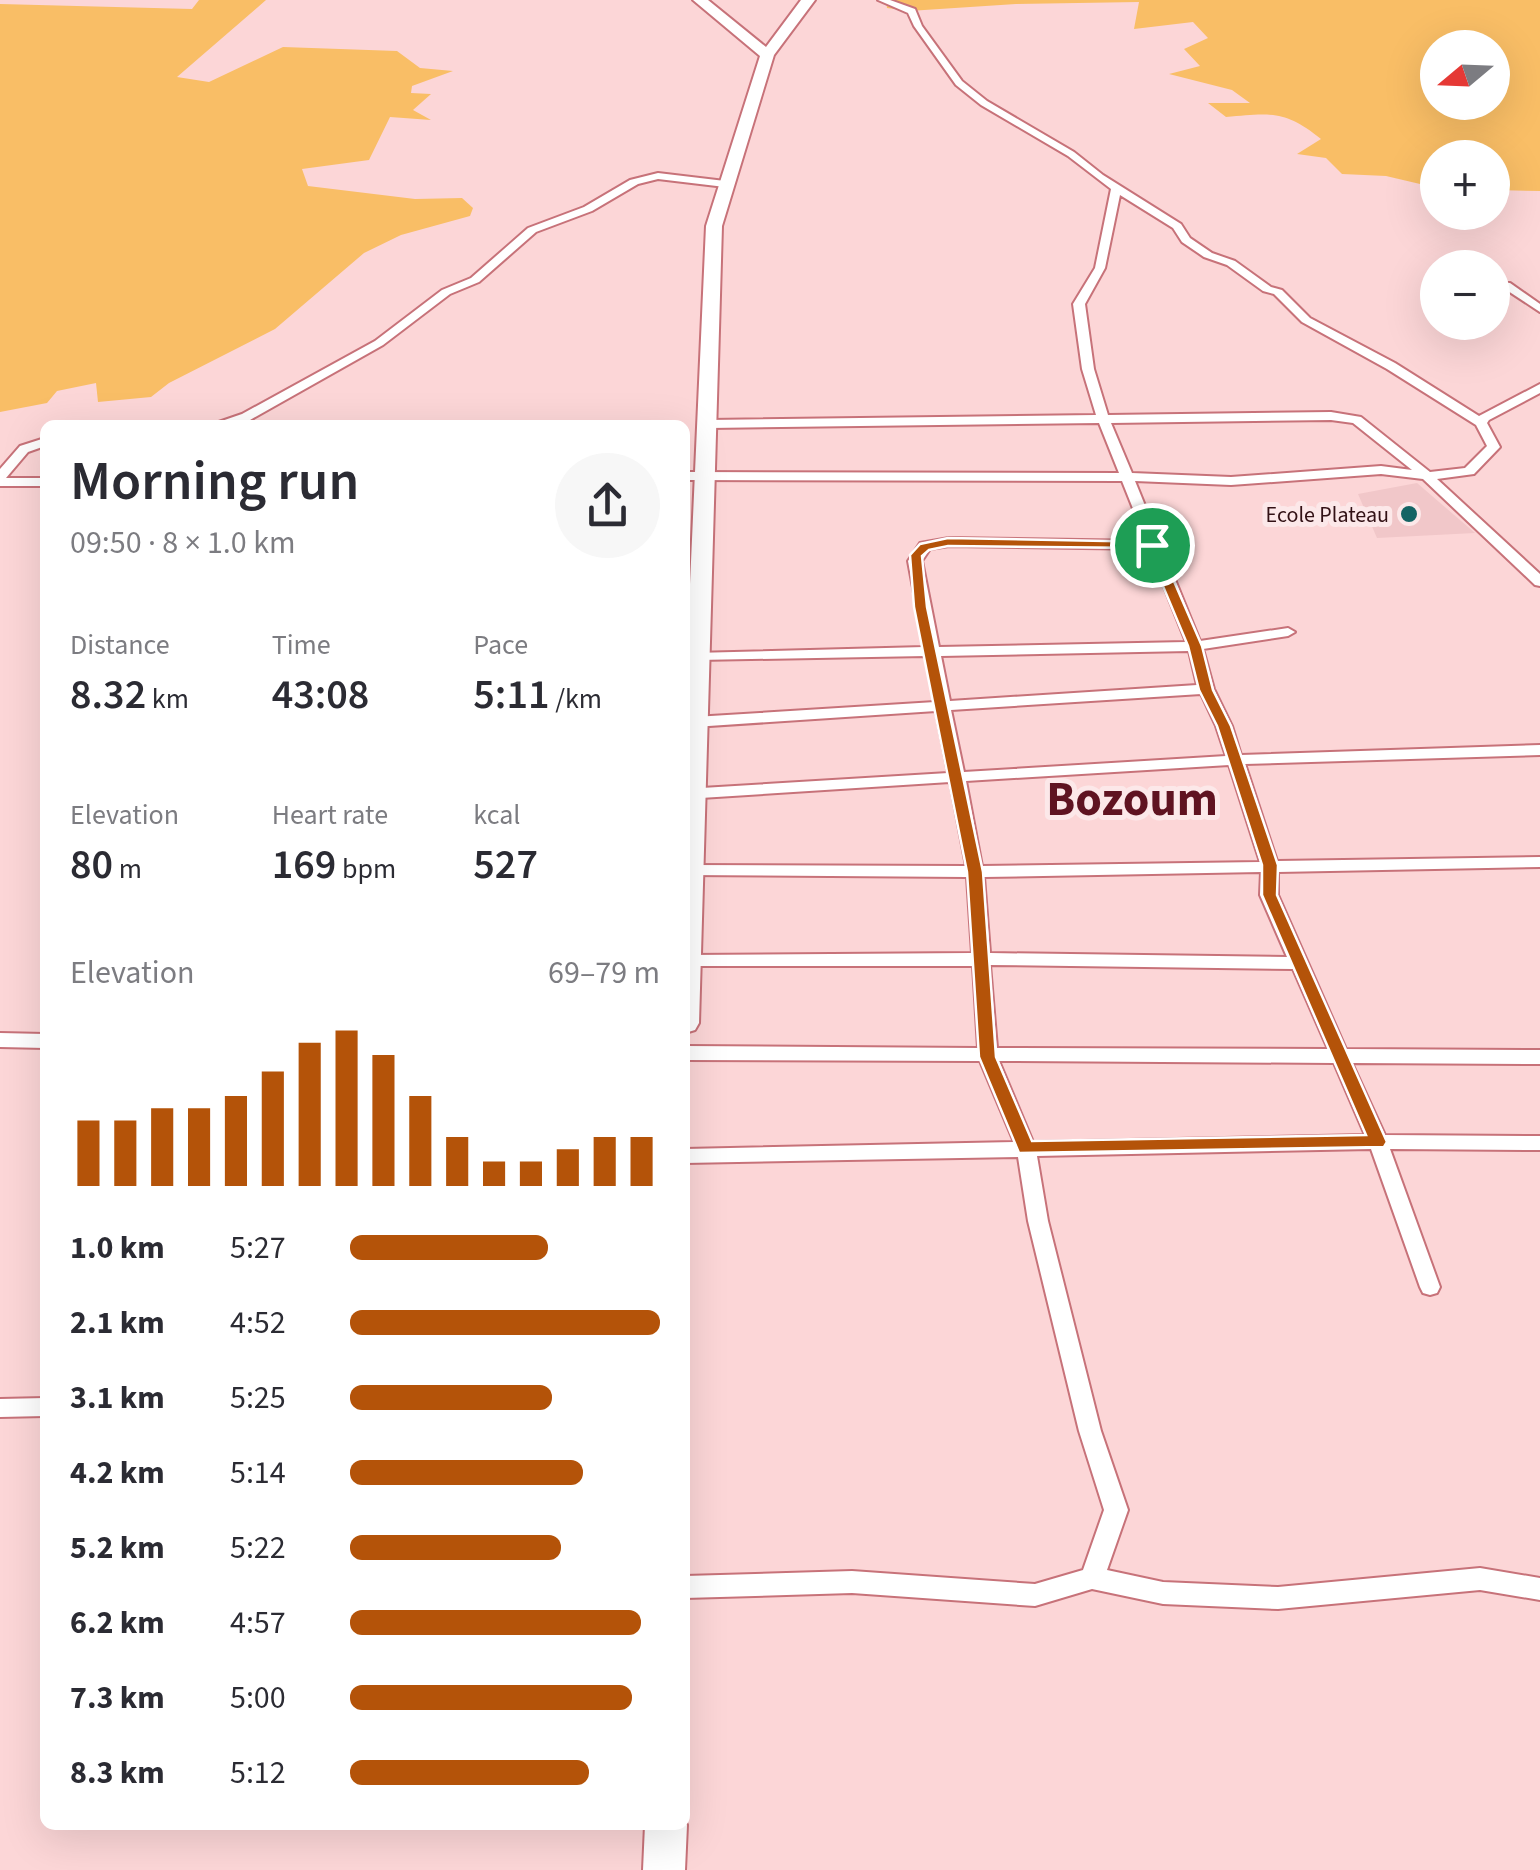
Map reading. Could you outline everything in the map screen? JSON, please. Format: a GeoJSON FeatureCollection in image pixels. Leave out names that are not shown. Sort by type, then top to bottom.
{"type":"FeatureCollection","features":[{"type":"Feature","properties":{"kind":"main road"},"geometry":{"type":"LineString","coordinates":[[700,0],[767,55]]}},
{"type":"Feature","properties":{"kind":"main road"},"geometry":{"type":"LineString","coordinates":[[690,780],[698,656],[694,476],[709,424],[714,226],[767,55],[808,0]]}},
{"type":"Feature","properties":{"kind":"main road"},"geometry":{"type":"LineString","coordinates":[[664,1870],[666,1830]]}},
{"type":"Feature","properties":{"kind":"street"},"geometry":{"type":"LineString","coordinates":[[694,476],[1244,481],[1381,470],[1427,476],[1469,471],[1494,447],[1481,422],[1391,366],[1306,320],[1278,292],[1186,240],[1185,232],[1178,226],[1116,189],[1071,154],[984,103],[959,84],[918,26],[912,11],[882,0]]}},
{"type":"Feature","properties":{"kind":"street"},"geometry":{"type":"LineString","coordinates":[[235,420],[380,343],[446,292],[475,280],[532,230],[588,208],[634,182],[658,176],[725,184]]}},
{"type":"Feature","properties":{"kind":"street"},"geometry":{"type":"LineString","coordinates":[[1116,189],[1100,268],[1079,310],[1088,369],[1102,418],[1195,646],[1206,690],[1224,726],[1270,865],[1270,895],[1378,1142],[1430,1286]]}},
{"type":"Feature","properties":{"kind":"street"},"geometry":{"type":"LineString","coordinates":[[1510,288],[1540,309]]}},
{"type":"Feature","properties":{"kind":"street"},"geometry":{"type":"LineString","coordinates":[[1481,422],[1540,388]]}},
{"type":"Feature","properties":{"kind":"street"},"geometry":{"type":"LineString","coordinates":[[709,424],[1331,416],[1357,420],[1427,476],[1540,582]]}},
{"type":"Feature","properties":{"kind":"street"},"geometry":{"type":"LineString","coordinates":[[2,450],[40,443]]}},
{"type":"Feature","properties":{"kind":"street"},"geometry":{"type":"LineString","coordinates":[[0,480],[24,449],[40,444]]}},
{"type":"Feature","properties":{"kind":"street"},"geometry":{"type":"LineString","coordinates":[[0,480],[40,482]]}},
{"type":"Feature","properties":{"kind":"street"},"geometry":{"type":"LineString","coordinates":[[1092,1578],[1116,1510],[1090,1430],[1038,1221],[1026,1148],[988,1057],[975,872],[929,651],[915,561],[925,546],[964,542],[1152,545]]}},
{"type":"Feature","properties":{"kind":"street"},"geometry":{"type":"LineString","coordinates":[[698,656],[1195,646],[1288,632]]}},
{"type":"Feature","properties":{"kind":"street"},"geometry":{"type":"LineString","coordinates":[[694,722],[1206,690]]}},
{"type":"Feature","properties":{"kind":"street"},"geometry":{"type":"LineString","coordinates":[[690,794],[1234,760],[1540,750]]}},
{"type":"Feature","properties":{"kind":"street"},"geometry":{"type":"LineString","coordinates":[[690,870],[975,872],[1540,862]]}},
{"type":"Feature","properties":{"kind":"street"},"geometry":{"type":"LineString","coordinates":[[690,961],[1068,959],[1297,963]]}},
{"type":"Feature","properties":{"kind":"street"},"geometry":{"type":"LineString","coordinates":[[0,1040],[40,1041]]}},
{"type":"Feature","properties":{"kind":"street"},"geometry":{"type":"LineString","coordinates":[[690,1053],[1540,1057]]}},
{"type":"Feature","properties":{"kind":"street"},"geometry":{"type":"LineString","coordinates":[[690,1156],[1378,1142],[1540,1143]]}},
{"type":"Feature","properties":{"kind":"street"},"geometry":{"type":"LineString","coordinates":[[0,1408],[40,1407]]}},
{"type":"Feature","properties":{"kind":"street"},"geometry":{"type":"LineString","coordinates":[[690,1587],[852,1582],[1035,1595],[1092,1578],[1163,1593],[1278,1598],[1480,1579],[1540,1590]]}},
{"type":"Feature","properties":{"kind":"shaded area"},"geometry":{"type":"Polygon","coordinates":[[[199,0],[266,0],[177,77],[209,82],[283,47],[397,51],[420,68],[453,71],[412,86],[411,93],[431,94],[413,110],[431,120],[390,117],[369,160],[302,169],[308,186],[415,199],[462,198],[473,208],[470,216],[401,235],[364,253],[275,329],[169,383],[151,397],[98,402],[96,383],[57,391],[47,403],[0,412],[0,4],[192,9],[199,0]]]}},
{"type":"Feature","properties":{"kind":"shaded area"},"geometry":{"type":"Polygon","coordinates":[[[886,0],[1540,0],[1540,191],[1510,190],[1510,140],[1420,140],[1420,184],[1386,176],[1342,174],[1326,158],[1297,154],[1321,139],[1287,118],[1226,117],[1208,103],[1250,103],[1232,90],[1169,74],[1200,66],[1184,49],[1208,38],[1193,22],[1134,29],[1139,2],[909,11],[887,8],[886,0]]]}},
{"type":"Feature","properties":{"kind":"shaded area","name":"Ecole Plateau"},"geometry":{"type":"Polygon","coordinates":[[[1417,483],[1475,533],[1377,538],[1358,494],[1417,483]]]}},
{"type":"Feature","properties":{"kind":"place","name":"Ecole Plateau"},"geometry":{"type":"Point","coordinates":[1409,514]}},
{"type":"Feature","properties":{"kind":"district","name":"Bozoum"},"geometry":{"type":"Point","coordinates":[1132,798]}},
{"type":"Feature","properties":{"kind":"route"},"geometry":{"type":"LineString","coordinates":[[948,542],[1152,545],[1195,646],[1206,690],[1224,726],[1270,865],[1270,895],[1378,1142],[1026,1148],[988,1057],[975,872],[921,607],[916,555],[925,546],[948,542]]}}]}
